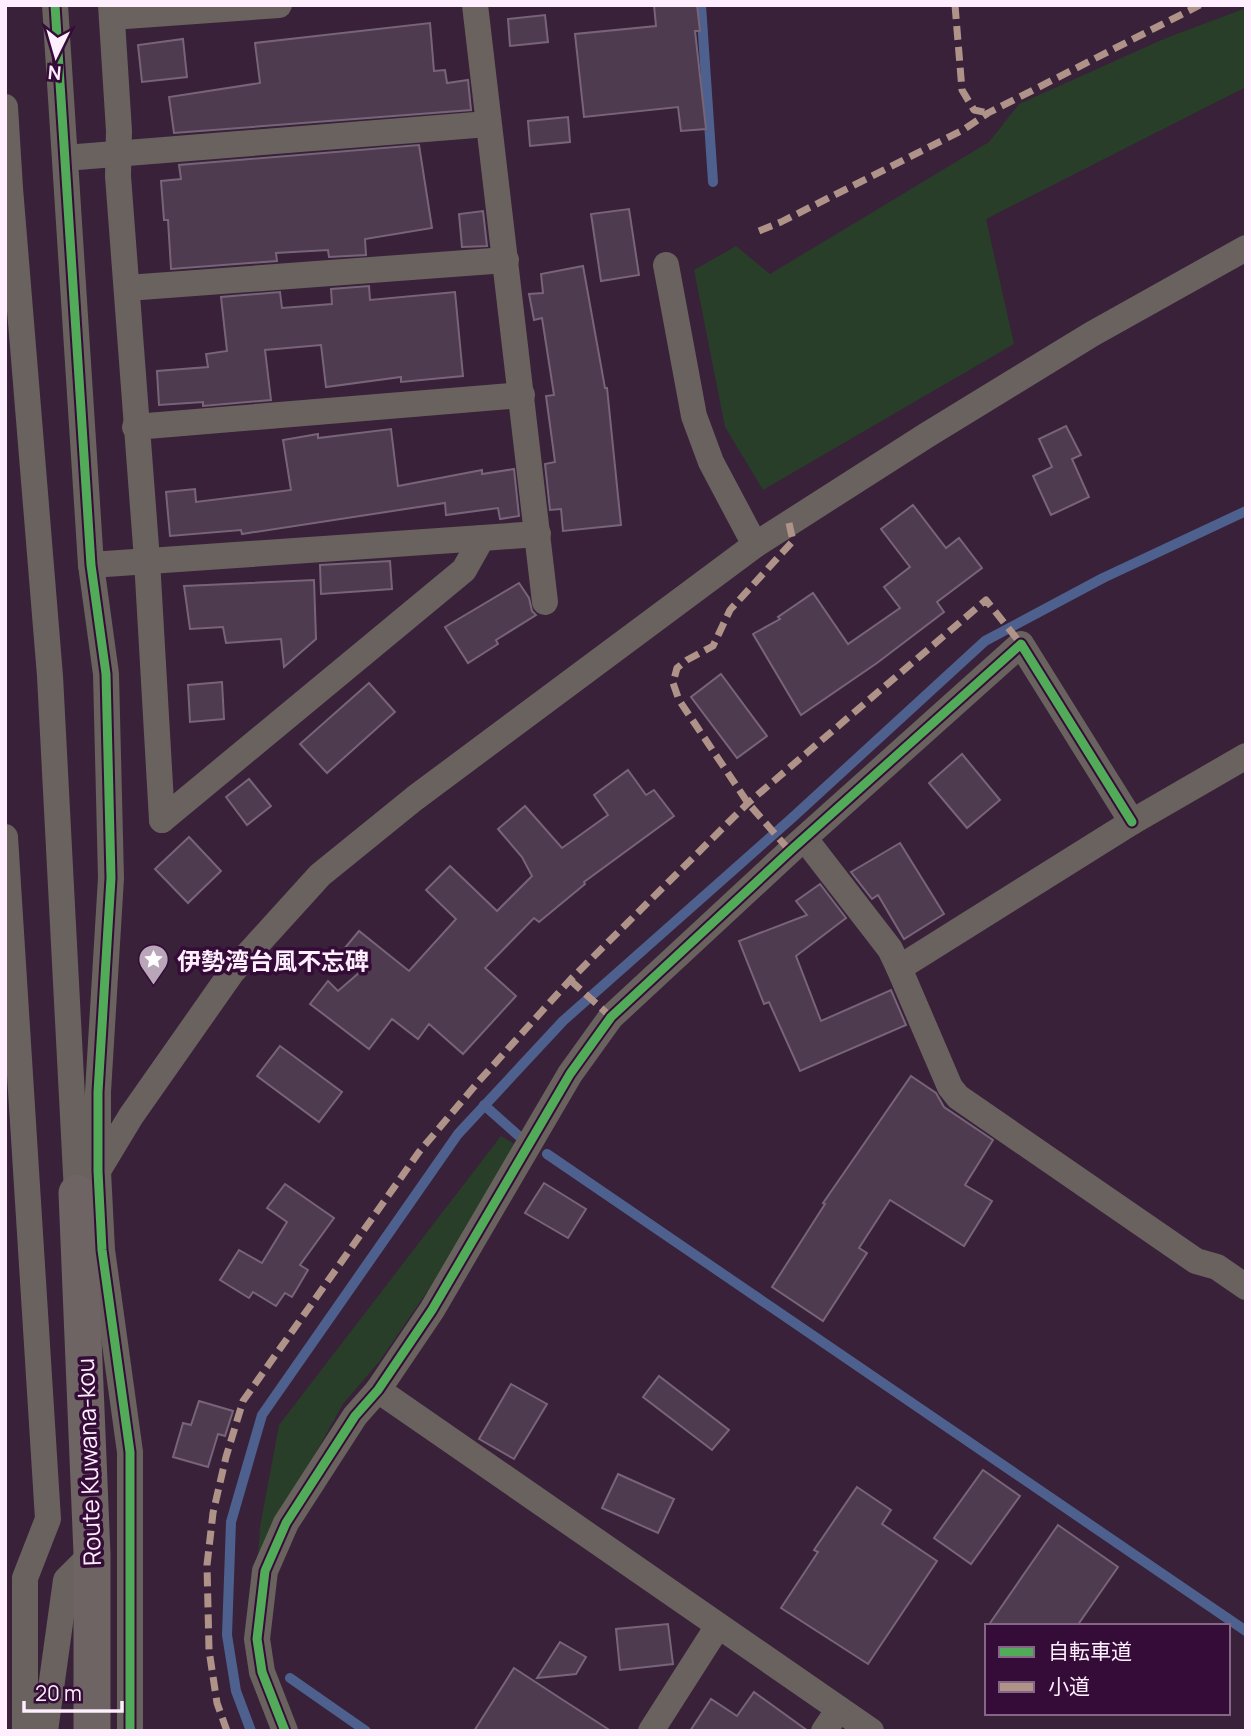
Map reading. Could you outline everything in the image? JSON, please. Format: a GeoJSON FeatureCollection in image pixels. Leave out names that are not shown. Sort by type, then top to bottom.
{"type":"FeatureCollection","features":[{"type":"Feature","properties":{"kind":"main road","name":"Route Kuwana-kou"},"geometry":{"type":"LineString","coordinates":[[88,1182],[92,1731]]}},
{"type":"Feature","properties":{"kind":"street"},"geometry":{"type":"LineString","coordinates":[[55,5],[91,565],[106,674],[111,878],[98,1092],[88,1182]]}},
{"type":"Feature","properties":{"kind":"street"},"geometry":{"type":"LineString","coordinates":[[279,5],[112,11],[119,131],[118,176],[147,560],[162,820],[464,570],[482,538]]}},
{"type":"Feature","properties":{"kind":"street"},"geometry":{"type":"LineString","coordinates":[[475,5],[545,602]]}},
{"type":"Feature","properties":{"kind":"street"},"geometry":{"type":"LineString","coordinates":[[5,107],[88,1182],[102,1250],[130,1452],[130,1731]]}},
{"type":"Feature","properties":{"kind":"street"},"geometry":{"type":"LineString","coordinates":[[65,158],[488,124]]}},
{"type":"Feature","properties":{"kind":"street"},"geometry":{"type":"LineString","coordinates":[[88,1182],[232,972],[320,875],[415,798],[755,545],[1092,334],[1246,248]]}},
{"type":"Feature","properties":{"kind":"street"},"geometry":{"type":"LineString","coordinates":[[127,288],[506,260]]}},
{"type":"Feature","properties":{"kind":"street"},"geometry":{"type":"LineString","coordinates":[[666,265],[694,416],[711,462],[755,545]]}},
{"type":"Feature","properties":{"kind":"street"},"geometry":{"type":"LineString","coordinates":[[135,427],[522,396]]}},
{"type":"Feature","properties":{"kind":"street"},"geometry":{"type":"LineString","coordinates":[[91,565],[538,534]]}},
{"type":"Feature","properties":{"kind":"street"},"geometry":{"type":"LineString","coordinates":[[285,1731],[262,1672],[257,1639],[265,1571],[286,1523],[355,1416],[378,1390],[432,1310],[570,1074],[611,1017],[1021,644],[1132,822]]}},
{"type":"Feature","properties":{"kind":"street"},"geometry":{"type":"LineString","coordinates":[[899,968],[1132,822],[1246,756]]}},
{"type":"Feature","properties":{"kind":"street"},"geometry":{"type":"LineString","coordinates":[[5,837],[48,1519],[25,1578],[25,1731]]}},
{"type":"Feature","properties":{"kind":"street"},"geometry":{"type":"LineString","coordinates":[[805,839],[890,949],[950,1087],[958,1097],[1196,1261],[1217,1267],[1246,1287]]}},
{"type":"Feature","properties":{"kind":"street"},"geometry":{"type":"LineString","coordinates":[[378,1390],[871,1731]]}},
{"type":"Feature","properties":{"kind":"street"},"geometry":{"type":"LineString","coordinates":[[45,1731],[66,1580],[92,1554]]}},
{"type":"Feature","properties":{"kind":"street"},"geometry":{"type":"LineString","coordinates":[[651,1731],[718,1626]]}},
{"type":"Feature","properties":{"kind":"street"},"geometry":{"type":"LineString","coordinates":[[824,1731],[839,1709]]}},
{"type":"Feature","properties":{"kind":"green space"},"geometry":{"type":"Polygon","coordinates":[[[1246,8],[1246,87],[986,219],[1014,344],[763,490],[725,427],[694,270],[736,246],[770,274],[989,142],[1019,104],[1166,38],[1246,8]]]}},
{"type":"Feature","properties":{"kind":"green space"},"geometry":{"type":"Polygon","coordinates":[[[501,1136],[516,1145],[433,1283],[379,1362],[343,1404],[258,1556],[260,1527],[279,1425],[501,1136]]]}},
{"type":"Feature","properties":{"kind":"building"},"geometry":{"type":"Polygon","coordinates":[[[654,5],[697,5],[700,31],[695,31],[706,129],[681,131],[678,107],[584,117],[575,34],[656,26],[654,5]]]}},
{"type":"Feature","properties":{"kind":"building"},"geometry":{"type":"Polygon","coordinates":[[[545,15],[548,42],[510,46],[508,19],[545,15]]]}},
{"type":"Feature","properties":{"kind":"building"},"geometry":{"type":"Polygon","coordinates":[[[430,23],[434,71],[445,70],[447,83],[468,80],[471,110],[174,133],[169,97],[260,83],[255,43],[430,23]]]}},
{"type":"Feature","properties":{"kind":"building"},"geometry":{"type":"Polygon","coordinates":[[[183,39],[187,77],[142,82],[138,45],[183,39]]]}},
{"type":"Feature","properties":{"kind":"building"},"geometry":{"type":"Polygon","coordinates":[[[568,117],[570,142],[530,146],[528,121],[568,117]]]}},
{"type":"Feature","properties":{"kind":"building"},"geometry":{"type":"Polygon","coordinates":[[[419,145],[432,228],[365,239],[366,255],[329,257],[328,250],[276,253],[277,261],[171,269],[168,220],[164,220],[161,181],[181,179],[179,165],[419,145]]]}},
{"type":"Feature","properties":{"kind":"building"},"geometry":{"type":"Polygon","coordinates":[[[629,209],[639,275],[601,281],[591,214],[629,209]]]}},
{"type":"Feature","properties":{"kind":"building"},"geometry":{"type":"Polygon","coordinates":[[[483,211],[487,246],[462,247],[459,214],[483,211]]]}},
{"type":"Feature","properties":{"kind":"building"},"geometry":{"type":"Polygon","coordinates":[[[583,266],[607,388],[621,525],[563,531],[561,509],[550,510],[545,464],[555,462],[546,396],[554,395],[542,318],[534,320],[529,294],[543,293],[541,274],[583,266]]]}},
{"type":"Feature","properties":{"kind":"building"},"geometry":{"type":"Polygon","coordinates":[[[369,286],[370,300],[455,292],[463,376],[401,382],[401,377],[326,387],[321,345],[265,350],[271,400],[203,406],[203,402],[159,405],[157,371],[208,367],[206,354],[227,351],[221,297],[280,292],[282,308],[332,304],[331,289],[369,286]]]}},
{"type":"Feature","properties":{"kind":"building"},"geometry":{"type":"Polygon","coordinates":[[[1066,426],[1081,455],[1072,459],[1089,497],[1051,515],[1033,476],[1052,467],[1039,439],[1066,426]]]}},
{"type":"Feature","properties":{"kind":"building"},"geometry":{"type":"Polygon","coordinates":[[[391,429],[398,486],[482,470],[482,474],[514,469],[519,516],[500,519],[498,508],[446,515],[445,503],[242,534],[241,530],[170,536],[166,492],[195,489],[196,502],[291,490],[283,440],[318,434],[318,438],[391,429]]]}},
{"type":"Feature","properties":{"kind":"building"},"geometry":{"type":"Polygon","coordinates":[[[913,505],[946,548],[959,538],[982,568],[937,602],[944,612],[877,663],[801,715],[753,634],[780,619],[778,617],[813,593],[848,644],[900,608],[884,587],[910,567],[881,529],[913,505]]]}},
{"type":"Feature","properties":{"kind":"building"},"geometry":{"type":"Polygon","coordinates":[[[390,561],[392,589],[321,594],[320,565],[390,561]]]}},
{"type":"Feature","properties":{"kind":"building"},"geometry":{"type":"Polygon","coordinates":[[[314,580],[316,639],[284,667],[281,639],[226,643],[223,627],[190,629],[184,586],[314,580]]]}},
{"type":"Feature","properties":{"kind":"building"},"geometry":{"type":"Polygon","coordinates":[[[519,583],[536,615],[496,640],[498,644],[468,663],[445,627],[519,583]]]}},
{"type":"Feature","properties":{"kind":"building"},"geometry":{"type":"Polygon","coordinates":[[[721,674],[767,736],[737,758],[691,697],[721,674]]]}},
{"type":"Feature","properties":{"kind":"building"},"geometry":{"type":"Polygon","coordinates":[[[222,682],[224,719],[190,722],[188,685],[222,682]]]}},
{"type":"Feature","properties":{"kind":"building"},"geometry":{"type":"Polygon","coordinates":[[[369,683],[395,712],[327,773],[300,744],[369,683]]]}},
{"type":"Feature","properties":{"kind":"building"},"geometry":{"type":"Polygon","coordinates":[[[962,754],[1000,800],[967,828],[929,783],[962,754]]]}},
{"type":"Feature","properties":{"kind":"building"},"geometry":{"type":"Polygon","coordinates":[[[628,770],[646,795],[654,790],[674,816],[584,882],[585,884],[539,922],[534,918],[485,968],[516,996],[463,1054],[429,1024],[418,1039],[392,1019],[369,1049],[310,1004],[328,981],[338,991],[361,971],[344,949],[359,931],[409,971],[456,919],[426,890],[450,866],[497,911],[532,876],[522,857],[498,829],[525,806],[562,848],[608,815],[594,795],[628,770]]]}},
{"type":"Feature","properties":{"kind":"building"},"geometry":{"type":"Polygon","coordinates":[[[249,779],[271,806],[247,825],[226,797],[249,779]]]}},
{"type":"Feature","properties":{"kind":"building"},"geometry":{"type":"Polygon","coordinates":[[[189,837],[221,871],[188,903],[155,869],[189,837]]]}},
{"type":"Feature","properties":{"kind":"building"},"geometry":{"type":"Polygon","coordinates":[[[900,843],[944,914],[904,939],[878,895],[872,899],[851,872],[900,843]]]}},
{"type":"Feature","properties":{"kind":"building"},"geometry":{"type":"Polygon","coordinates":[[[820,884],[846,918],[796,956],[821,1021],[891,990],[906,1025],[800,1071],[769,1002],[764,1004],[739,941],[807,915],[796,901],[820,884]]]}},
{"type":"Feature","properties":{"kind":"building"},"geometry":{"type":"Polygon","coordinates":[[[280,1046],[342,1092],[319,1122],[257,1076],[280,1046]]]}},
{"type":"Feature","properties":{"kind":"building"},"geometry":{"type":"Polygon","coordinates":[[[911,1076],[936,1093],[944,1107],[993,1140],[965,1185],[992,1201],[964,1246],[890,1200],[859,1248],[867,1253],[823,1321],[772,1287],[825,1204],[823,1203],[911,1076]]]}},
{"type":"Feature","properties":{"kind":"building"},"geometry":{"type":"Polygon","coordinates":[[[544,1183],[586,1209],[568,1238],[525,1213],[544,1183]]]}},
{"type":"Feature","properties":{"kind":"building"},"geometry":{"type":"Polygon","coordinates":[[[285,1184],[334,1218],[300,1265],[308,1270],[292,1297],[285,1293],[276,1306],[253,1292],[249,1298],[220,1280],[239,1250],[262,1263],[287,1222],[267,1208],[285,1184]]]}},
{"type":"Feature","properties":{"kind":"building"},"geometry":{"type":"Polygon","coordinates":[[[659,1376],[729,1430],[712,1450],[643,1397],[659,1376]]]}},
{"type":"Feature","properties":{"kind":"building"},"geometry":{"type":"Polygon","coordinates":[[[511,1384],[547,1404],[514,1459],[479,1439],[511,1384]]]}},
{"type":"Feature","properties":{"kind":"building"},"geometry":{"type":"Polygon","coordinates":[[[199,1401],[233,1411],[225,1436],[218,1434],[208,1467],[173,1457],[183,1423],[191,1425],[199,1401]]]}},
{"type":"Feature","properties":{"kind":"building"},"geometry":{"type":"Polygon","coordinates":[[[983,1470],[1020,1496],[971,1564],[934,1538],[983,1470]]]}},
{"type":"Feature","properties":{"kind":"building"},"geometry":{"type":"Polygon","coordinates":[[[618,1474],[674,1499],[658,1533],[602,1508],[618,1474]]]}},
{"type":"Feature","properties":{"kind":"building"},"geometry":{"type":"Polygon","coordinates":[[[857,1487],[891,1510],[882,1524],[937,1561],[868,1664],[781,1608],[818,1552],[814,1550],[857,1487]]]}},
{"type":"Feature","properties":{"kind":"building"},"geometry":{"type":"Polygon","coordinates":[[[1058,1525],[1118,1567],[1078,1624],[989,1624],[1058,1525]]]}},
{"type":"Feature","properties":{"kind":"building"},"geometry":{"type":"Polygon","coordinates":[[[668,1624],[673,1664],[620,1670],[616,1629],[668,1624]]]}},
{"type":"Feature","properties":{"kind":"building"},"geometry":{"type":"Polygon","coordinates":[[[560,1642],[586,1657],[576,1674],[537,1678],[560,1642]]]}},
{"type":"Feature","properties":{"kind":"building"},"geometry":{"type":"Polygon","coordinates":[[[514,1668],[563,1700],[611,1731],[474,1731],[514,1668]]]}},
{"type":"Feature","properties":{"kind":"building"},"geometry":{"type":"Polygon","coordinates":[[[754,1692],[808,1731],[690,1731],[711,1699],[737,1716],[754,1692]]]}},
{"type":"Feature","properties":{"kind":"waterway"},"geometry":{"type":"LineString","coordinates":[[701,5],[713,182]]}},
{"type":"Feature","properties":{"kind":"waterway"},"geometry":{"type":"LineString","coordinates":[[251,1731],[236,1691],[227,1635],[231,1522],[262,1415],[458,1134],[563,1021],[792,818],[985,641],[1103,578],[1246,511]]}},
{"type":"Feature","properties":{"kind":"waterway"},"geometry":{"type":"LineString","coordinates":[[484,1105],[520,1137]]}},
{"type":"Feature","properties":{"kind":"waterway"},"geometry":{"type":"LineString","coordinates":[[547,1154],[1246,1631]]}},
{"type":"Feature","properties":{"kind":"waterway"},"geometry":{"type":"LineString","coordinates":[[290,1678],[366,1731]]}},
{"type":"Feature","properties":{"kind":"marked path"},"geometry":{"type":"LineString","coordinates":[[955,5],[962,90],[974,110],[988,113]]}},
{"type":"Feature","properties":{"kind":"marked path"},"geometry":{"type":"LineString","coordinates":[[759,231],[963,130],[988,113],[1200,5]]}},
{"type":"Feature","properties":{"kind":"marked path"},"geometry":{"type":"LineString","coordinates":[[789,523],[793,541],[730,610],[713,646],[677,668],[673,683],[679,700],[748,803],[790,851]]}},
{"type":"Feature","properties":{"kind":"marked path"},"geometry":{"type":"LineString","coordinates":[[227,1731],[217,1703],[209,1650],[207,1565],[213,1513],[243,1401],[419,1152],[570,980],[748,803],[986,600],[1021,644]]}},
{"type":"Feature","properties":{"kind":"marked path"},"geometry":{"type":"LineString","coordinates":[[570,980],[611,1017]]}},
{"type":"Feature","properties":{"kind":"cycle path"},"geometry":{"type":"LineString","coordinates":[[55,5],[91,565],[106,674],[111,878],[98,1092],[98,1171],[102,1250],[130,1452],[130,1731]]}},
{"type":"Feature","properties":{"kind":"cycle path"},"geometry":{"type":"LineString","coordinates":[[285,1731],[262,1672],[257,1639],[265,1571],[286,1523],[355,1416],[378,1390],[432,1310],[570,1074],[611,1017],[790,851],[1021,644],[1132,822]]}},
{"type":"Feature","properties":{"kind":"place","name":"伊勢湾台風不忘碑"},"geometry":{"type":"Point","coordinates":[154,987]}}]}
